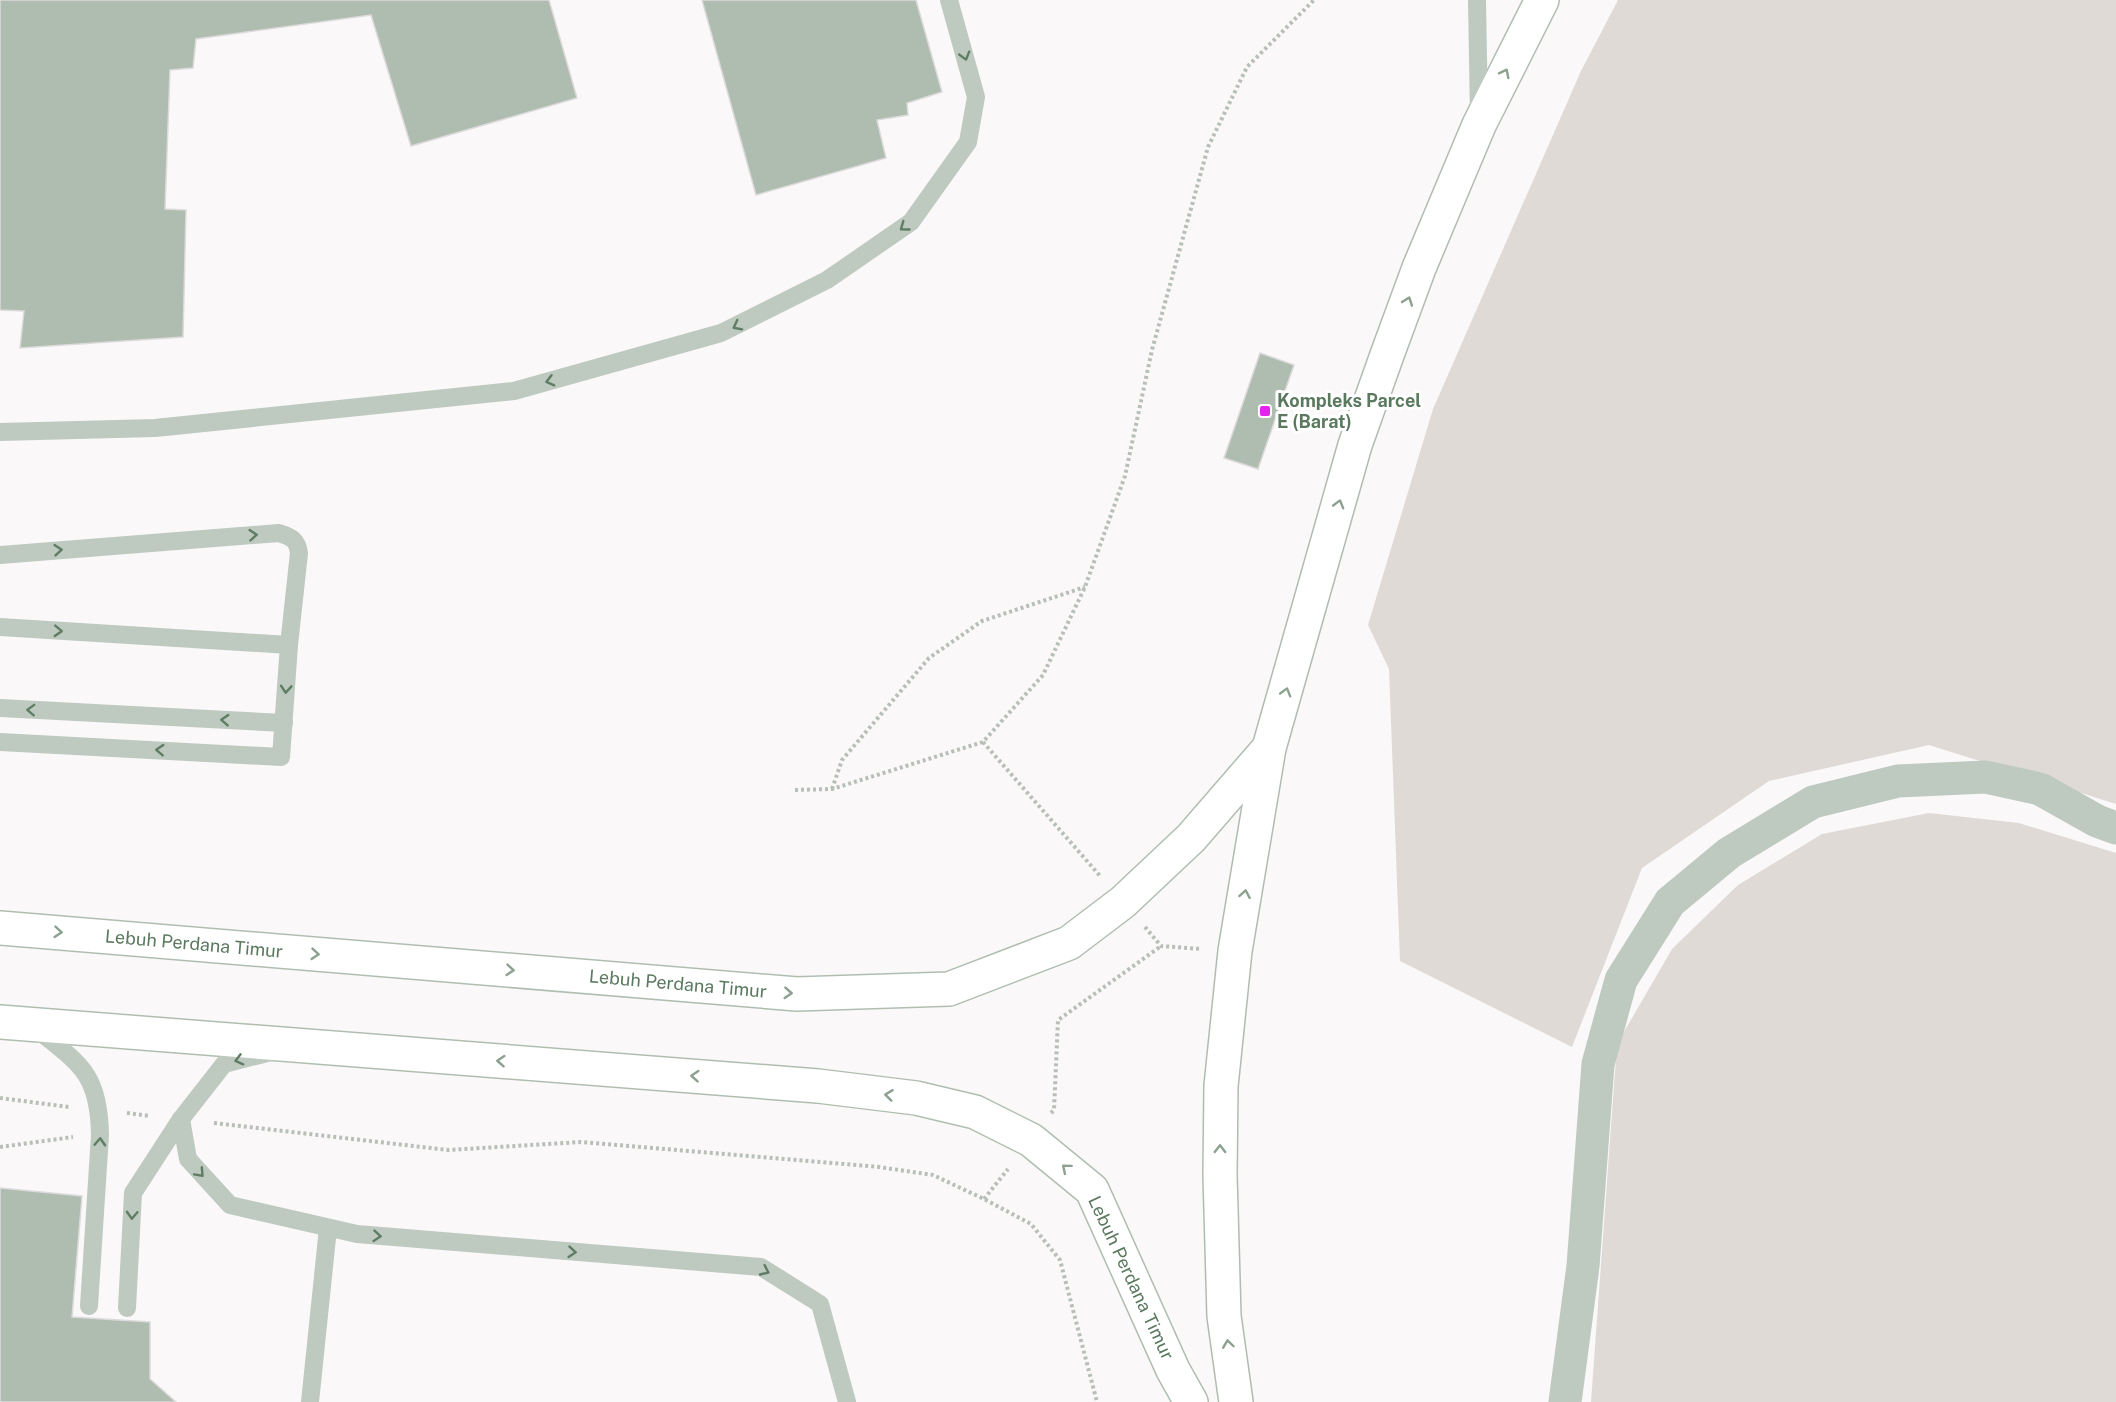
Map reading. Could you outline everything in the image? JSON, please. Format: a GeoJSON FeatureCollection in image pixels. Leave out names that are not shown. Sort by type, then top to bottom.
{"type":"FeatureCollection","features":[{"type":"Feature","properties":{"kind":"main road"},"geometry":{"type":"LineString","coordinates":[[1236,1402],[1224,1316],[1220,1175],[1221,1086],[1235,951],[1269,748],[1358,436],[1419,268],[1479,126],[1542,0]]}},
{"type":"Feature","properties":{"kind":"main road","name":"Lebuh Perdana Timur"},"geometry":{"type":"LineString","coordinates":[[0,928],[797,994],[949,989],[1069,943],[1123,902],[1191,838],[1269,748]]}},
{"type":"Feature","properties":{"kind":"main road","name":"Lebuh Perdana Timur"},"geometry":{"type":"LineString","coordinates":[[15,1023],[818,1086],[916,1098],[975,1112],[1031,1140],[1092,1190],[1173,1370],[1191,1402]]}},
{"type":"Feature","properties":{"kind":"street"},"geometry":{"type":"LineString","coordinates":[[1565,1402],[1583,1266],[1598,1064],[1621,980],[1670,902],[1729,853],[1813,802],[1898,781],[1985,777],[2040,789],[2097,821],[2116,828]]}},
{"type":"Feature","properties":{"kind":"lane"},"geometry":{"type":"LineString","coordinates":[[0,432],[155,428],[514,391],[721,333],[827,280],[911,222],[968,142],[976,97],[949,0]]}},
{"type":"Feature","properties":{"kind":"lane"},"geometry":{"type":"LineString","coordinates":[[1477,0],[1479,126]]}},
{"type":"Feature","properties":{"kind":"lane"},"geometry":{"type":"LineString","coordinates":[[0,555],[279,533],[292,537],[298,543],[299,553],[289,645],[282,757],[0,742]]}},
{"type":"Feature","properties":{"kind":"lane"},"geometry":{"type":"LineString","coordinates":[[0,627],[289,645]]}},
{"type":"Feature","properties":{"kind":"lane"},"geometry":{"type":"LineString","coordinates":[[0,708],[284,723]]}},
{"type":"Feature","properties":{"kind":"lane"},"geometry":{"type":"LineString","coordinates":[[15,1023],[77,1061],[90,1079],[100,1110],[89,1306]]}},
{"type":"Feature","properties":{"kind":"lane"},"geometry":{"type":"LineString","coordinates":[[127,1308],[133,1193],[181,1119],[224,1065],[296,1045]]}},
{"type":"Feature","properties":{"kind":"lane"},"geometry":{"type":"LineString","coordinates":[[181,1119],[188,1159],[230,1205],[357,1234],[761,1267],[820,1304],[847,1402]]}},
{"type":"Feature","properties":{"kind":"lane"},"geometry":{"type":"LineString","coordinates":[[310,1402],[328,1228]]}},
{"type":"Feature","properties":{"kind":"path"},"geometry":{"type":"LineString","coordinates":[[795,790],[832,789],[983,742],[1043,675],[1085,586],[1125,476],[1152,350],[1208,147],[1247,67],[1314,0]]}},
{"type":"Feature","properties":{"kind":"path"},"geometry":{"type":"LineString","coordinates":[[832,789],[842,760],[929,658],[982,621],[1085,586]]}},
{"type":"Feature","properties":{"kind":"path"},"geometry":{"type":"LineString","coordinates":[[983,742],[1161,946]]}},
{"type":"Feature","properties":{"kind":"path"},"geometry":{"type":"LineString","coordinates":[[984,1199],[1054,1110],[1058,1020],[1161,946],[1235,951]]}},
{"type":"Feature","properties":{"kind":"path"},"geometry":{"type":"LineString","coordinates":[[0,1098],[448,1150],[580,1142],[879,1167],[933,1175],[1031,1224],[1060,1260],[1097,1402]]}},
{"type":"Feature","properties":{"kind":"path"},"geometry":{"type":"LineString","coordinates":[[0,1147],[50,1139],[100,1135]]}},
{"type":"Feature","properties":{"kind":"shaded area"},"geometry":{"type":"Polygon","coordinates":[[[1618,0],[2116,0],[2116,804],[1929,745],[1769,781],[1642,868],[1572,1047],[1400,961],[1389,669],[1368,625],[1433,409],[1581,71],[1618,0]]]}},
{"type":"Feature","properties":{"kind":"shaded area"},"geometry":{"type":"Polygon","coordinates":[[[1929,813],[2019,823],[2116,853],[2116,1402],[1591,1402],[1617,1044],[1672,949],[1738,885],[1822,834],[1929,813]]]}},
{"type":"Feature","properties":{"kind":"building"},"geometry":{"type":"Polygon","coordinates":[[[0,0],[549,0],[577,98],[411,146],[371,15],[196,39],[193,68],[170,70],[165,209],[186,210],[183,337],[20,348],[24,311],[0,310],[0,0]]]}},
{"type":"Feature","properties":{"kind":"building"},"geometry":{"type":"Polygon","coordinates":[[[702,0],[916,0],[942,92],[907,103],[908,115],[877,120],[886,158],[756,195],[702,0]]]}},
{"type":"Feature","properties":{"kind":"building"},"geometry":{"type":"Polygon","coordinates":[[[1260,353],[1294,365],[1258,469],[1224,458],[1260,353]]]}},
{"type":"Feature","properties":{"kind":"building"},"geometry":{"type":"Polygon","coordinates":[[[0,1188],[82,1196],[72,1317],[150,1322],[150,1379],[176,1402],[0,1402],[0,1188]]]}},
{"type":"Feature","properties":{"kind":"place","name":"Kompleks Parcel E (Barat)"},"geometry":{"type":"Point","coordinates":[1265,411]}}]}
